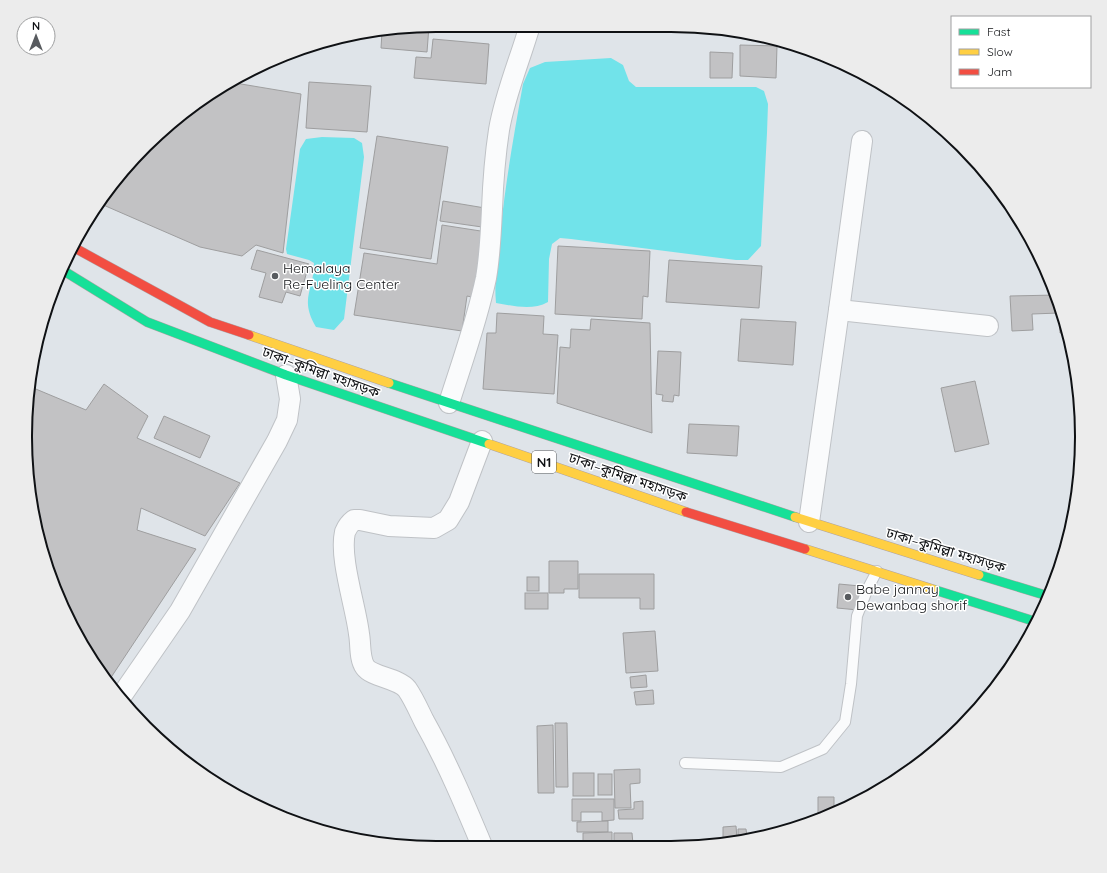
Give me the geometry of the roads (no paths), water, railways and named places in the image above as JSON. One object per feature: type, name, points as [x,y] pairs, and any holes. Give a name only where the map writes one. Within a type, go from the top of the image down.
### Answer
[{"type":"highway","name":"ঢাকা–কুমিল্লা মহাসড়ক","points":[[78,250],[210,322],[809,522],[1042,594]]},
{"type":"highway","name":"ঢাকা–কুমিল্লা মহাসড়ক","points":[[67,273],[147,322],[286,375],[702,517],[1031,620]]},
{"type":"street","points":[[449,403],[479,309],[486,276],[491,239],[495,160],[499,129],[507,96],[528,32]]},
{"type":"street","points":[[809,522],[862,141]]},
{"type":"street","points":[[839,310],[988,326]]},
{"type":"street","points":[[124,693],[180,611],[278,441],[287,420],[290,399],[286,375]]},
{"type":"street","points":[[480,841],[443,756],[406,688],[385,677],[372,673],[365,667],[362,658],[346,562],[345,532],[349,524],[354,520],[389,526],[434,528],[448,520],[459,502],[482,441]]},
{"type":"lane","points":[[685,763],[781,767],[823,749],[845,722],[851,684],[857,616],[868,588],[877,571]]},
{"type":"water","points":[[611,58],[623,65],[629,81],[636,87],[756,87],[764,91],[768,104],[761,246],[748,260],[736,260],[560,238],[552,244],[549,259],[548,302],[542,305],[529,307],[496,303],[496,270],[507,179],[523,84],[530,68],[545,62]]},
{"type":"water","points":[[322,137],[354,138],[362,143],[364,157],[344,319],[334,330],[316,327],[311,317],[308,301],[314,263],[309,260],[287,254],[286,249],[300,149],[306,139]]},
{"type":"place","name":"Hemalaya Re-Fueling Center","points":[[275,276]]},
{"type":"place","name":"Babe jannay Dewanbag shorif","points":[[848,597]]}]
